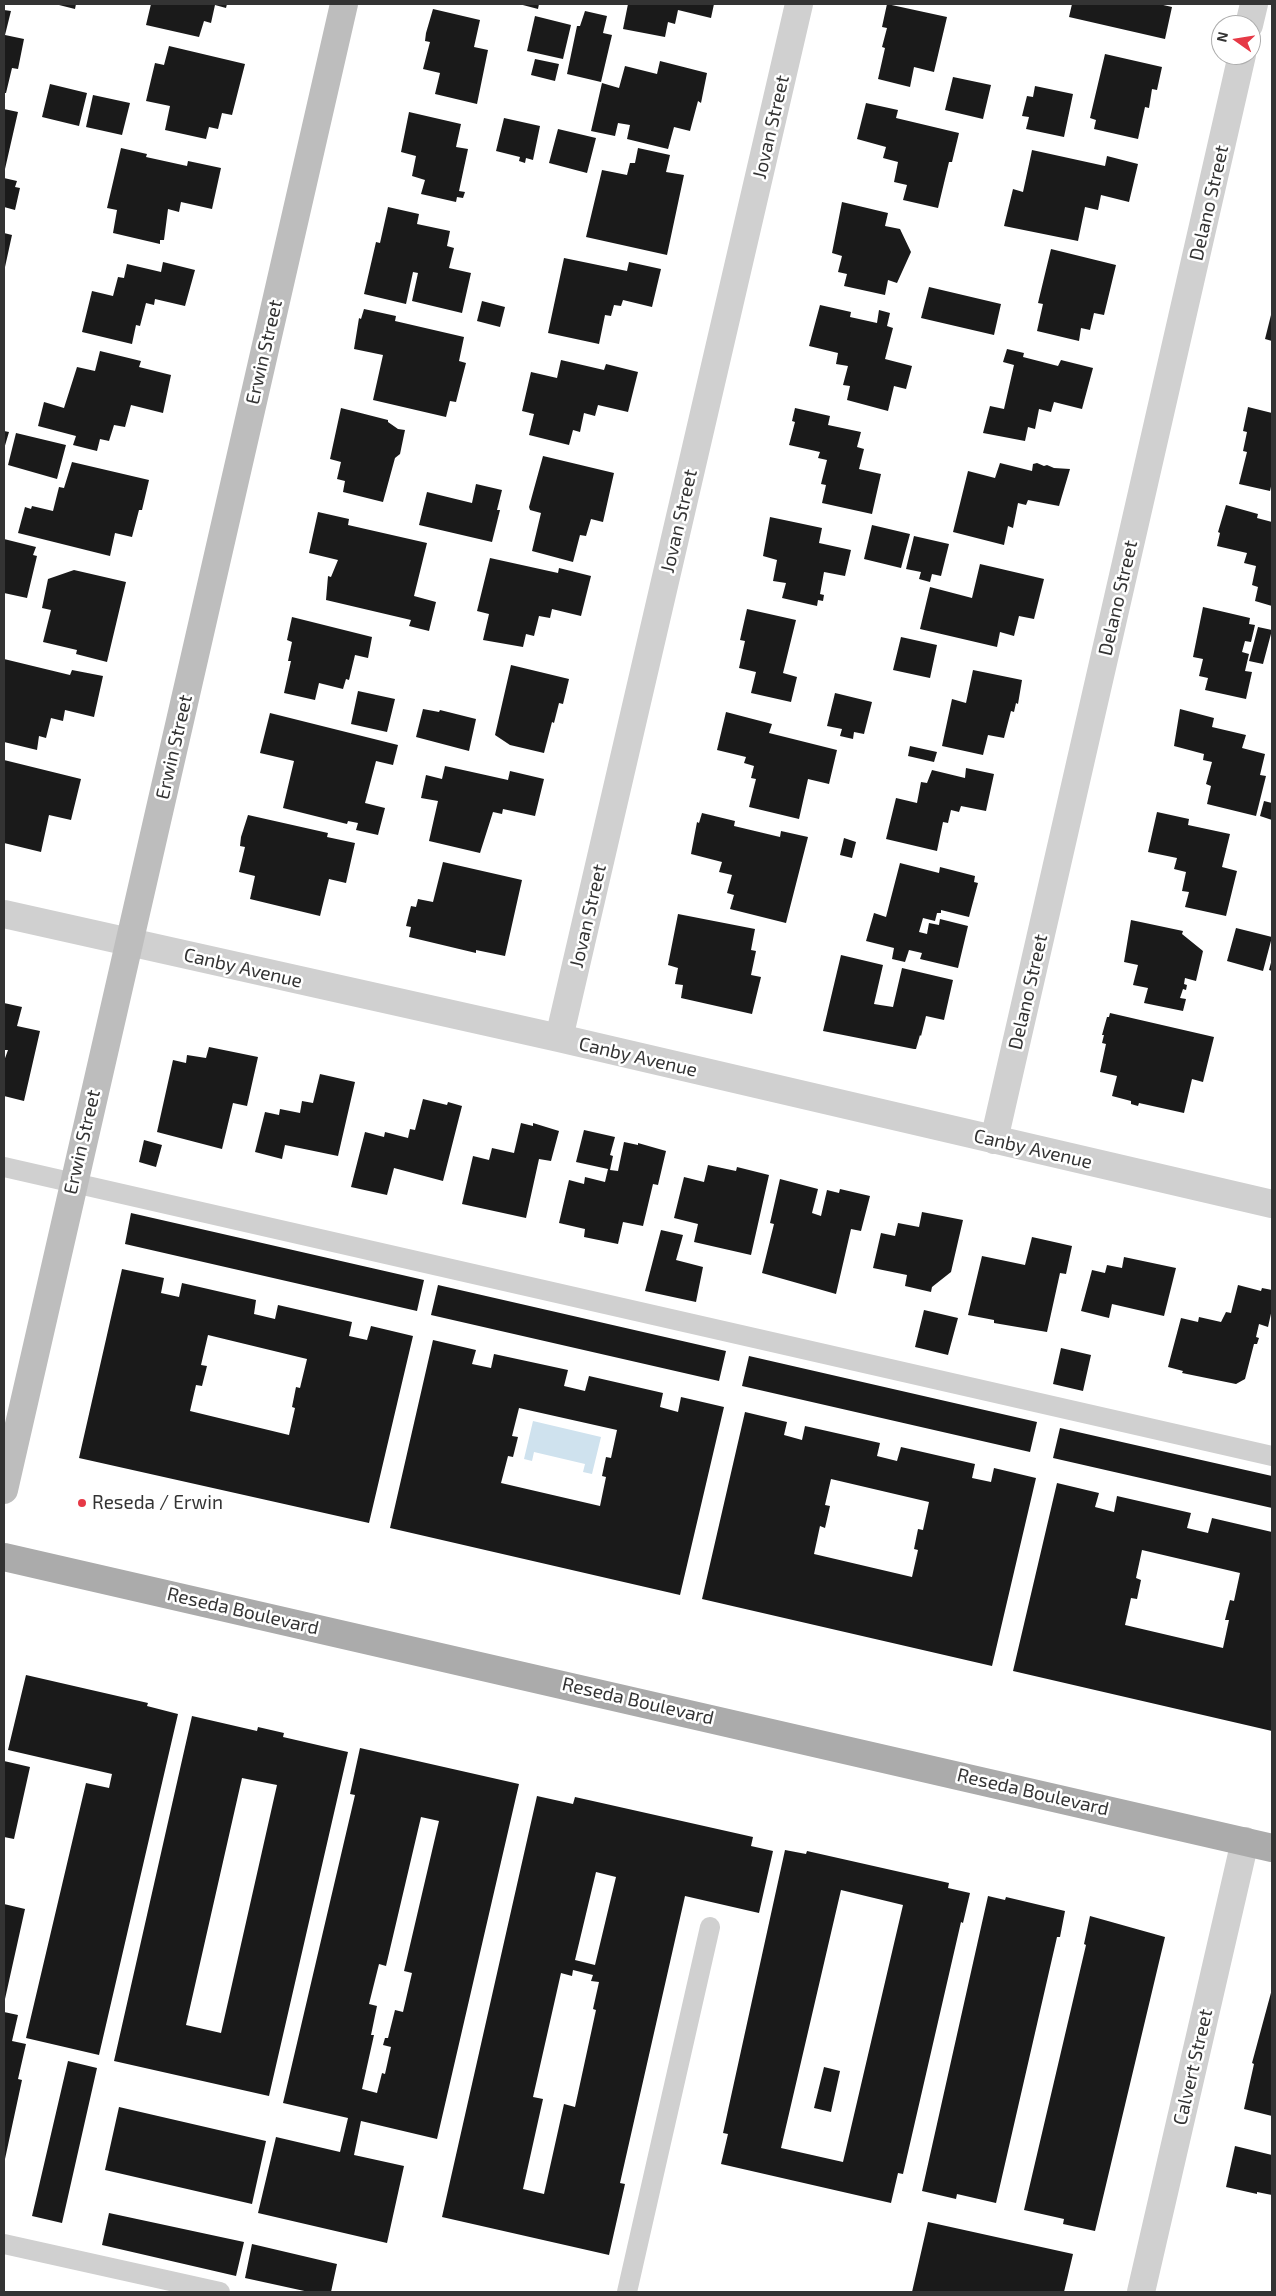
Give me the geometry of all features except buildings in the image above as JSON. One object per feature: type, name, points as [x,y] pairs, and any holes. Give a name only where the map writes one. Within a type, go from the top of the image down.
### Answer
[{"type":"main road","name":"Reseda Boulevard","points":[[4,1557],[1272,1848]]},
{"type":"street","name":"Erwin Street","points":[[4,1490],[344,4]]},
{"type":"street","name":"Jovan Street","points":[[559,1038],[799,4]]},
{"type":"street","name":"Delano Street","points":[[994,1140],[1240,65]]},
{"type":"street","name":"Canby Avenue","points":[[4,914],[559,1038],[1272,1204]]},
{"type":"street","name":"Calvert Street","points":[[1141,2292],[1244,1841]]},
{"type":"lane","points":[[4,1167],[1272,1456]]},
{"type":"lane","points":[[627,2292],[710,1927]]},
{"type":"lane","points":[[4,2244],[220,2292]]},
{"type":"water","points":[[533,1421],[601,1437],[592,1474],[583,1472],[585,1464],[534,1452],[532,1461],[524,1459]]},
{"type":"place","name":"Reseda / Erwin","points":[[82,1503]]}]
